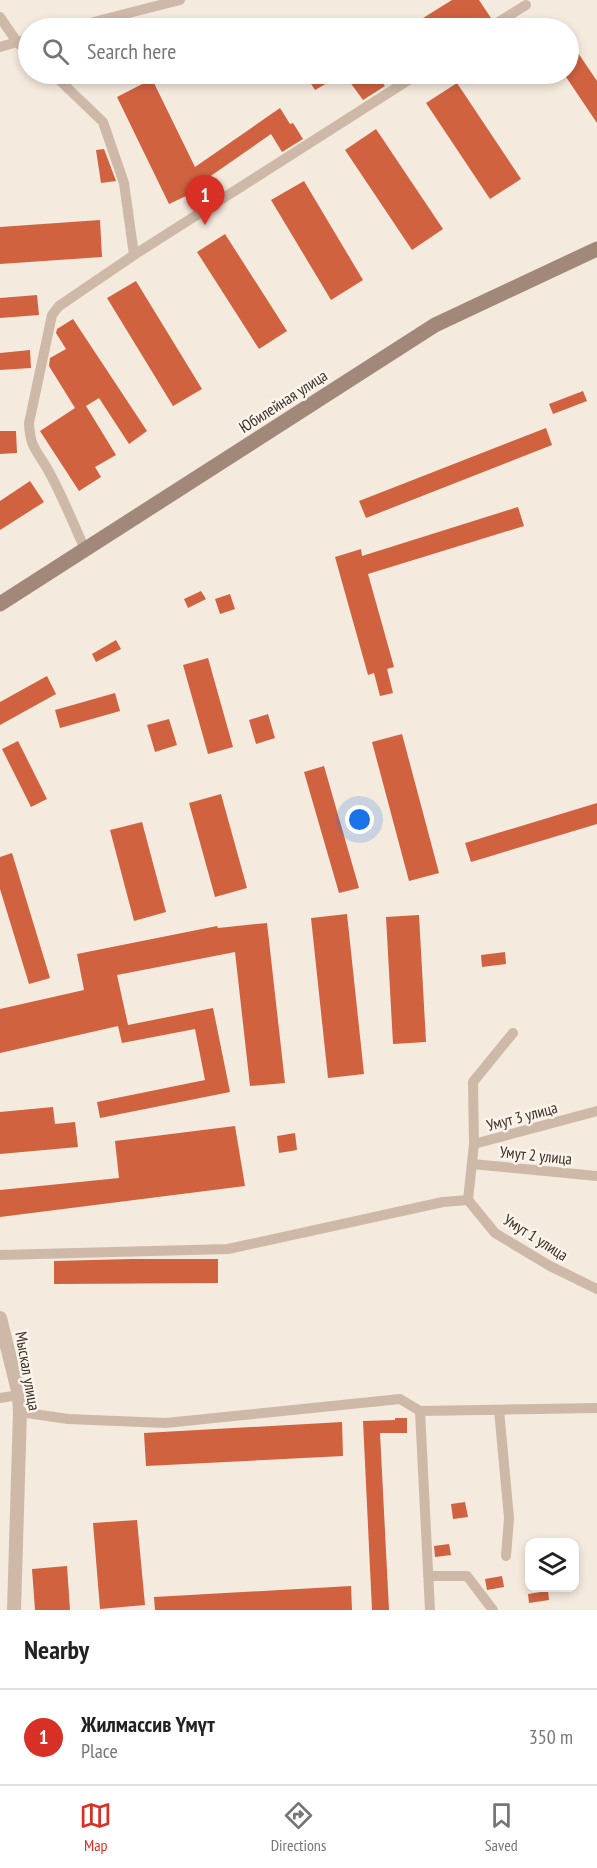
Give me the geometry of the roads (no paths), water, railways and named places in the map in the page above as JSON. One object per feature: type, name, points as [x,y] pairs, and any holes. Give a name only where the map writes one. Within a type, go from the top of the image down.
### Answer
[{"type":"main road","name":"Юбилейная улица","points":[[0,604],[435,325],[597,249]]},
{"type":"street","points":[[109,18],[180,0]]},
{"type":"street","points":[[505,18],[526,5]]},
{"type":"street","points":[[0,17],[17,42],[0,47]]},
{"type":"street","points":[[63,84],[103,122],[124,183],[134,255]]},
{"type":"street","points":[[85,549],[48,469],[33,447],[29,423],[52,315],[59,306],[134,255],[402,84]]},
{"type":"street","points":[[474,1144],[473,1082],[513,1033]]},
{"type":"street","name":"Умут 3 улица","points":[[468,1200],[474,1144],[597,1111]]},
{"type":"street","name":"Умут 2 улица","points":[[472,1164],[597,1176]]},
{"type":"street","points":[[0,1255],[228,1249],[443,1202],[468,1200]]},
{"type":"street","name":"Умут 1 улица","points":[[468,1200],[495,1233],[550,1266],[597,1289]]},
{"type":"street","name":"Мыскал улица","points":[[0,1318],[19,1395],[20,1412],[14,1610]]},
{"type":"street","points":[[0,1398],[19,1395]]},
{"type":"street","points":[[20,1412],[68,1419],[166,1423],[400,1399],[420,1411],[597,1408]]},
{"type":"street","points":[[499,1410],[509,1518],[506,1556]]},
{"type":"street","points":[[420,1411],[430,1610]]},
{"type":"street","points":[[428,1576],[466,1576],[493,1610]]},
{"type":"place","name":"Жилмассив Үмүт","points":[[205,225]]}]
